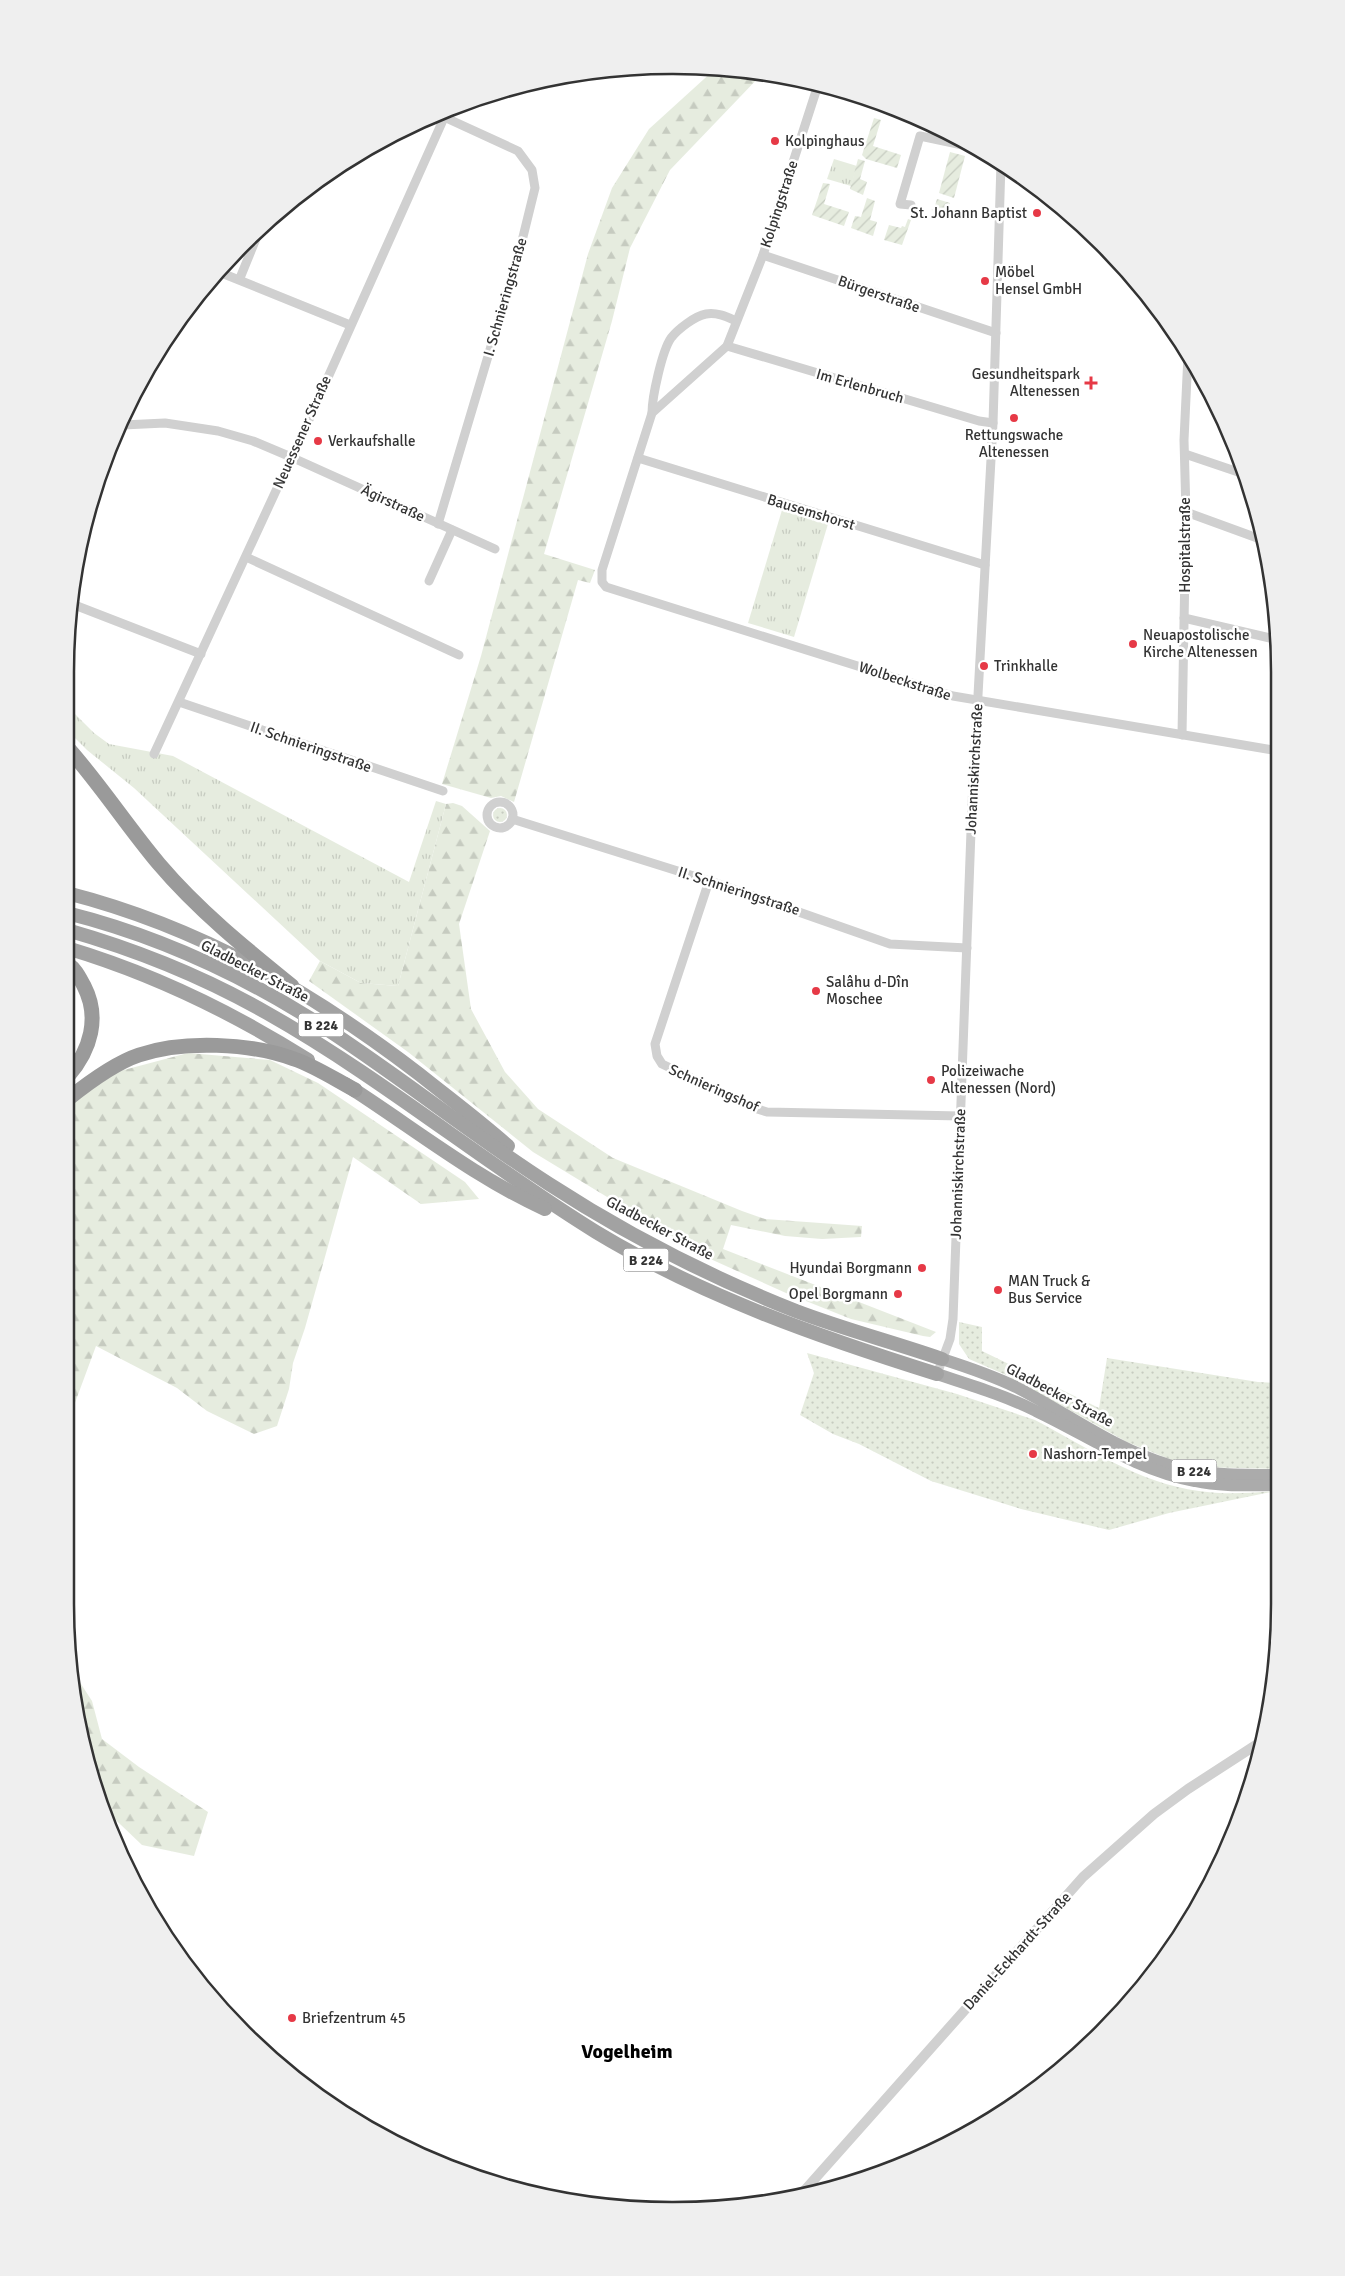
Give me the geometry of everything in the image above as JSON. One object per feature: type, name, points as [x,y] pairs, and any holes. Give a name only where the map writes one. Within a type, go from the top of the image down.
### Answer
[{"type":"highway","points":[[74,756],[159,864],[180,887],[219,926],[292,986]]},
{"type":"highway","points":[[74,895],[161,923],[243,960],[292,986],[380,1044],[503,1142],[549,1184]]},
{"type":"highway","name":"Gladbecker Straße","points":[[74,914],[154,941],[196,958],[274,997],[317,1022],[549,1184],[702,1270],[754,1293],[842,1327],[942,1359]]},
{"type":"highway","name":"Gladbecker Straße","points":[[74,932],[141,954],[190,974],[267,1013],[364,1074],[490,1163],[598,1233],[644,1259],[748,1308],[851,1347],[937,1374]]},
{"type":"highway","points":[[74,950],[142,973],[221,1008],[355,1090],[484,1175],[537,1206],[598,1233]]},
{"type":"highway","points":[[74,968],[87,992],[93,1015],[91,1037],[82,1058],[74,1068]]},
{"type":"highway","points":[[74,1094],[92,1080],[138,1055],[162,1050],[215,1046],[248,1048],[294,1059],[355,1090]]},
{"type":"main road","name":"Gladbecker Straße","points":[[942,1359],[1016,1387],[1114,1442],[1141,1455],[1169,1465],[1220,1475],[1271,1475]]},
{"type":"main road","name":"Gladbecker Straße","points":[[937,1374],[995,1393],[1036,1410],[1127,1459],[1171,1476],[1196,1482],[1271,1485]]},
{"type":"street","name":"Kolpingstraße","points":[[652,413],[727,346],[762,255],[816,91]]},
{"type":"street","name":"I. Schnieringstraße","points":[[438,524],[520,249],[535,188],[532,170],[518,151],[452,116]]},
{"type":"street","name":"Neuessener Straße","points":[[154,754],[246,557],[443,119]]},
{"type":"street","points":[[912,205],[900,204],[920,136],[951,143]]},
{"type":"street","name":"Johanniskirchstraße","points":[[937,1374],[950,1339],[953,1319],[978,700],[993,423],[1001,172]]},
{"type":"street","points":[[240,278],[254,245]]},
{"type":"street","name":"Bürgerstraße","points":[[762,255],[996,333]]},
{"type":"street","points":[[226,274],[240,278],[350,325]]},
{"type":"street","points":[[638,458],[652,413],[652,398],[670,340],[680,328],[705,314],[719,314],[736,321]]},
{"type":"street","name":"Im Erlenbruch","points":[[727,346],[993,423]]},
{"type":"street","name":"Hospitalstraße","points":[[1182,736],[1188,368]]},
{"type":"street","name":"Ägirstraße","points":[[127,425],[165,423],[218,431],[291,457],[495,550]]},
{"type":"street","points":[[1185,454],[1236,472]]},
{"type":"street","name":"Bausemshorst","points":[[638,458],[985,565]]},
{"type":"street","name":"Wolbeckstraße","points":[[638,458],[602,570],[602,582],[606,587],[953,696],[1271,750]]},
{"type":"street","points":[[1186,512],[1255,536]]},
{"type":"street","points":[[429,581],[452,530]]},
{"type":"street","points":[[246,557],[459,655]]},
{"type":"street","points":[[78,606],[201,654]]},
{"type":"street","points":[[1184,618],[1270,638]]},
{"type":"street","name":"II. Schnieringstraße","points":[[179,702],[443,791]]},
{"type":"street","name":"II. Schnieringstraße","points":[[512,819],[710,881],[890,944],[967,948]]},
{"type":"street","name":"Schnieringshof","points":[[710,881],[655,1044],[657,1056],[662,1064],[754,1108],[767,1112],[961,1116]]},
{"type":"street","name":"Daniel-Eckhardt-Straße","points":[[808,2187],[1083,1877],[1154,1814],[1195,1783],[1254,1746]]},
{"type":"green space","points":[[708,75],[756,80],[670,170],[630,248],[612,321],[544,554],[595,570],[590,583],[578,580],[514,802],[501,796],[491,798],[442,784],[481,656],[588,254],[612,188],[649,129]]},
{"type":"green space","points":[[874,118],[881,120],[873,146],[901,155],[897,168],[866,159],[862,155]]},
{"type":"green space","points":[[950,152],[965,156],[954,198],[939,193]]},
{"type":"green space","points":[[834,159],[857,166],[851,186],[827,179]]},
{"type":"green space","points":[[858,159],[865,161],[860,179],[867,182],[863,195],[850,189]]},
{"type":"green space","points":[[823,183],[830,184],[824,204],[849,212],[844,226],[812,215]]},
{"type":"green space","points":[[867,198],[875,201],[870,220],[877,222],[873,236],[851,228],[855,216],[861,217]]},
{"type":"green space","points":[[937,199],[950,203],[947,213],[931,210],[934,209]]},
{"type":"green space","points":[[908,219],[911,220],[902,245],[884,240],[889,225],[905,227]]},
{"type":"green space","points":[[782,510],[828,524],[794,637],[748,623]]},
{"type":"green space","points":[[74,713],[94,733],[109,744],[173,756],[409,882],[436,801],[446,804],[398,986],[361,983],[320,961],[134,788],[74,737]]},
{"type":"green space","points":[[453,803],[462,806],[490,831],[459,924],[471,1009],[505,1072],[538,1109],[613,1158],[742,1211],[765,1219],[862,1226],[861,1237],[822,1239],[785,1236],[731,1225],[723,1249],[936,1332],[930,1337],[923,1336],[851,1319],[786,1293],[706,1257],[533,1152],[408,1052],[309,981],[320,961],[361,983],[398,986],[446,804]]},
{"type":"green space","points":[[500,808],[505,810],[507,815],[505,820],[500,822],[495,820],[493,815],[495,810]]},
{"type":"green space","points":[[188,1053],[270,1060],[318,1083],[465,1182],[479,1199],[421,1204],[353,1157],[305,1328],[293,1363],[289,1389],[277,1426],[254,1434],[207,1411],[177,1388],[96,1346],[74,1405],[74,1103],[85,1093],[120,1071]]},
{"type":"green space","points":[[959,1322],[982,1327],[982,1351],[1099,1408],[1107,1358],[1271,1383],[1271,1469],[1197,1467],[1174,1461],[1127,1442],[1006,1375],[969,1359],[959,1344]]},
{"type":"green space","points":[[807,1353],[957,1394],[1035,1420],[1114,1463],[1177,1487],[1218,1493],[1271,1492],[1169,1513],[1109,1530],[1021,1509],[931,1481],[859,1444],[833,1434],[800,1415],[814,1373]]},
{"type":"green space","points":[[79,1681],[92,1701],[102,1739],[139,1767],[208,1812],[194,1856],[142,1845],[114,1818],[94,1758],[85,1720]]},
{"type":"green space","points":[[1126,1994],[1084,2038],[1124,1995]]},
{"type":"place","name":"Kolpinghaus","points":[[775,141]]},
{"type":"place","name":"St. Johann Baptist","points":[[1037,213]]},
{"type":"place","name":"Möbel Hensel GmbH","points":[[985,281]]},
{"type":"place","name":"Gesundheitspark Altenessen","points":[[1091,383]]},
{"type":"place","name":"Rettungswache Altenessen","points":[[1014,418]]},
{"type":"place","name":"Verkaufshalle","points":[[318,441]]},
{"type":"place","name":"Neuapostolische Kirche Altenessen","points":[[1133,644]]},
{"type":"place","name":"Trinkhalle","points":[[984,666]]},
{"type":"place","name":"Salâhu d-Dîn Moschee","points":[[816,991]]},
{"type":"place","name":"Polizeiwache Altenessen (Nord)","points":[[931,1080]]},
{"type":"place","name":"Hyundai Borgmann","points":[[922,1268]]},
{"type":"place","name":"MAN Truck & Bus Service","points":[[998,1290]]},
{"type":"place","name":"Opel Borgmann","points":[[898,1294]]},
{"type":"place","name":"Nashorn-Tempel","points":[[1033,1454]]},
{"type":"place","name":"Briefzentrum 45","points":[[292,2018]]},
{"type":"district","name":"Vogelheim","points":[[627,2051]]}]
